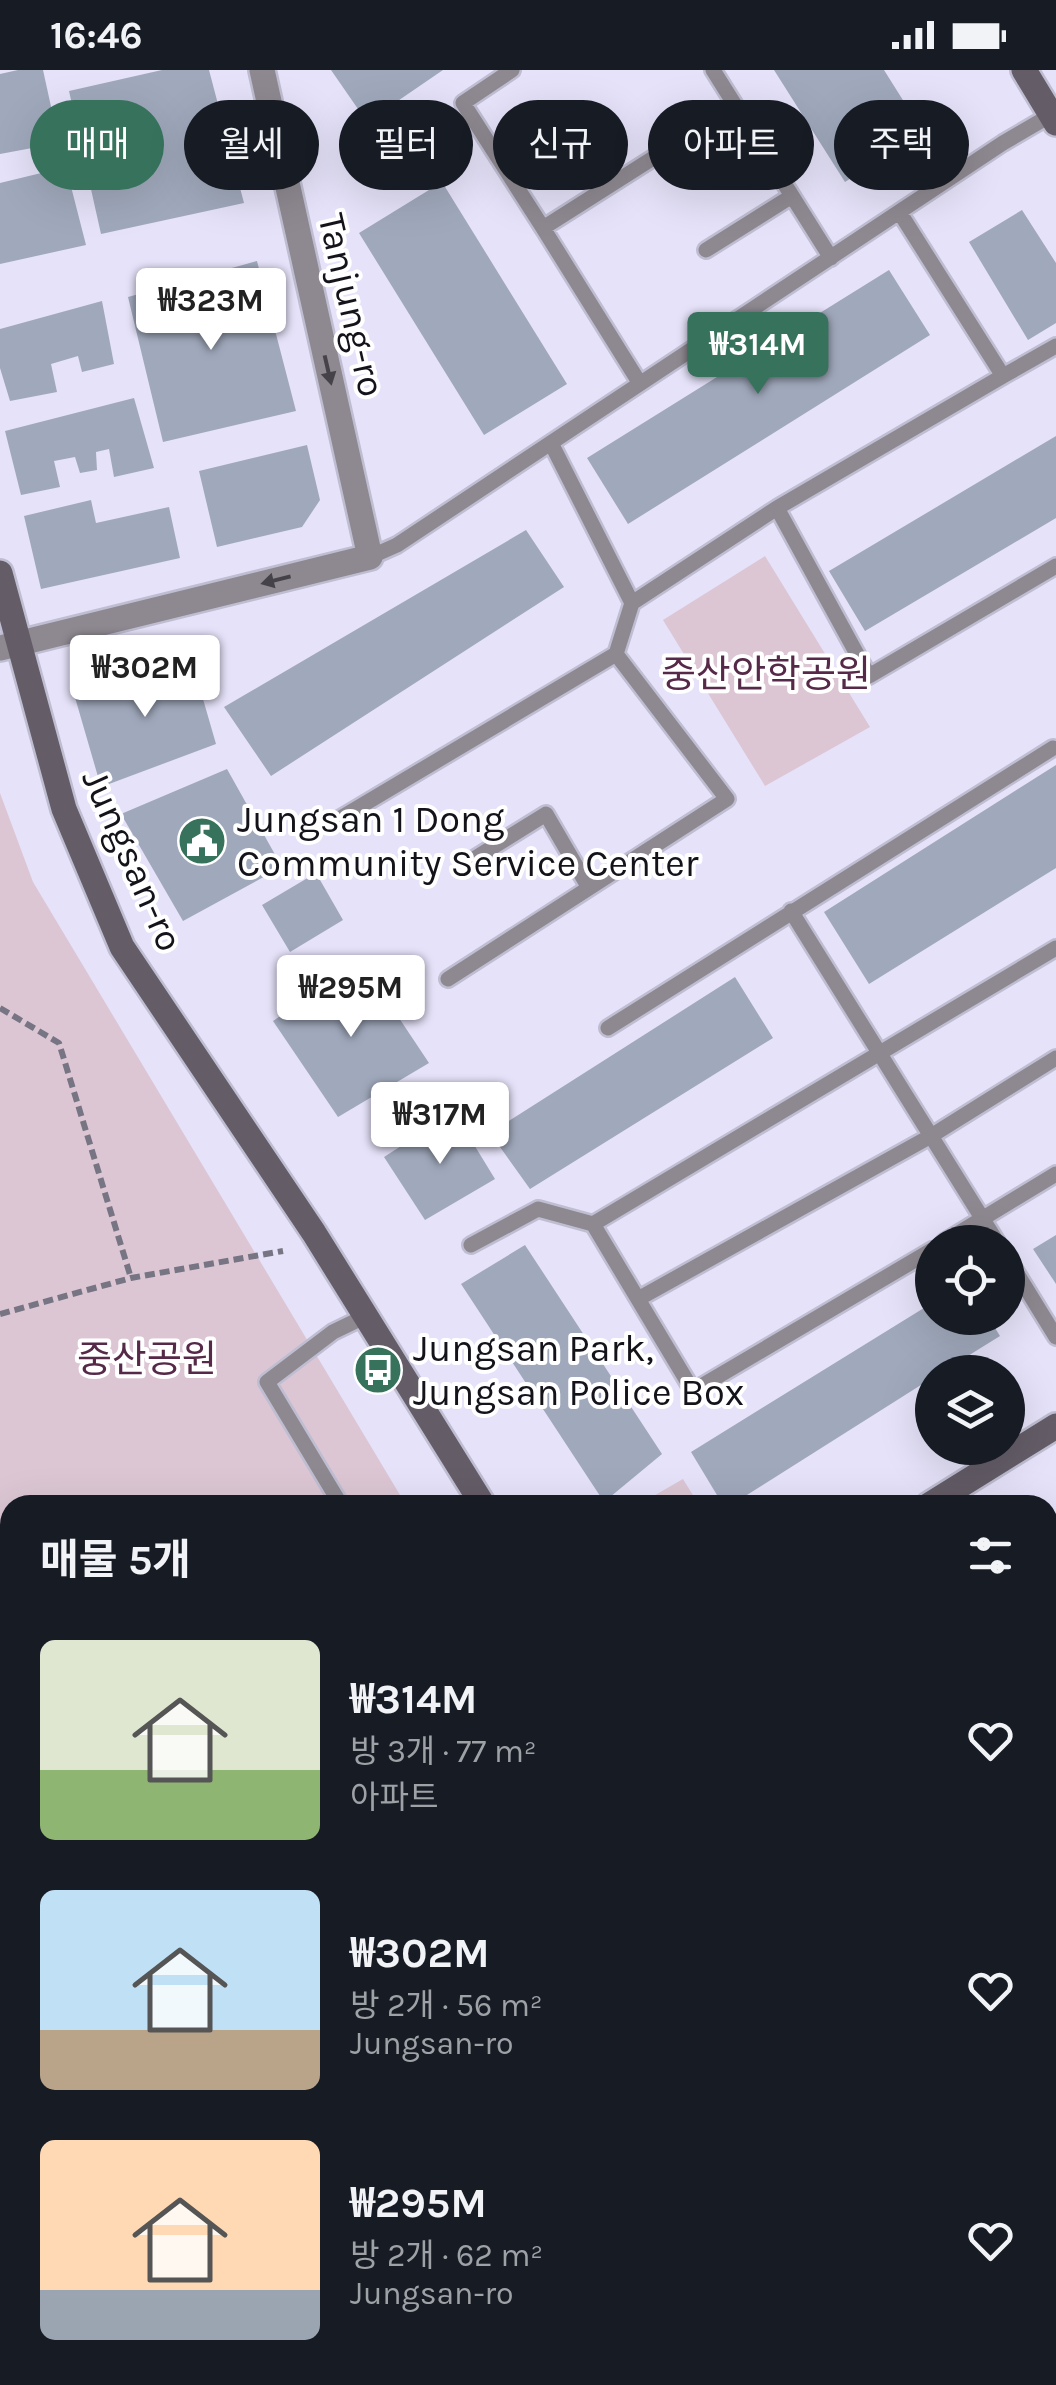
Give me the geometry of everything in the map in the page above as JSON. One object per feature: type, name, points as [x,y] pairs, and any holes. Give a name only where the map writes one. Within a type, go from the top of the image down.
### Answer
[{"type":"main road","points":[[1024,70],[1054,117]]},
{"type":"main road","name":"Jungsan-ro","points":[[0,573],[10,646],[64,810],[122,947],[314,1232],[477,1495]]},
{"type":"main road","points":[[945,1495],[1056,1426]]},
{"type":"street","name":"Tanjung-ro","points":[[262,70],[370,557]]},
{"type":"street","points":[[10,646],[370,557]]},
{"type":"lane","points":[[512,70],[464,103],[640,382]]},
{"type":"lane","points":[[713,70],[731,100]]},
{"type":"lane","points":[[370,557],[397,545],[552,446],[640,382],[1003,143],[1054,117]]},
{"type":"lane","points":[[544,228],[648,162]]},
{"type":"lane","points":[[788,190],[831,258]]},
{"type":"lane","points":[[706,250],[792,196]]},
{"type":"lane","points":[[900,214],[1003,376]]},
{"type":"lane","points":[[334,822],[616,654],[632,603],[777,508],[1056,346]]},
{"type":"lane","points":[[552,446],[632,603]]},
{"type":"lane","points":[[777,508],[868,676],[1056,566]]},
{"type":"lane","points":[[448,979],[728,799],[616,654]]},
{"type":"lane","points":[[608,1028],[1052,748]]},
{"type":"lane","points":[[472,860],[546,814],[589,888]]},
{"type":"lane","points":[[791,911],[986,1225]]},
{"type":"lane","points":[[594,1224],[1056,948]]},
{"type":"lane","points":[[638,1300],[931,1136],[1056,1058]]},
{"type":"lane","points":[[974,1225],[1056,1174]]},
{"type":"lane","points":[[471,1245],[538,1209],[594,1224],[693,1391],[915,1260]]},
{"type":"lane","points":[[1025,1287],[1056,1337]]},
{"type":"lane","points":[[336,1495],[267,1382],[333,1332],[366,1316]]},
{"type":"path","points":[[0,1008],[59,1043],[131,1278]]},
{"type":"path","points":[[0,1314],[131,1278],[282,1250]]},
{"type":"green space","name":"중산안학공원","points":[[765,556],[870,727],[765,786],[663,620]]},
{"type":"green space","name":"중산공원","points":[[0,793],[33,882],[400,1495],[0,1495]]},
{"type":"green space","points":[[683,1479],[693,1495],[655,1495]]},
{"type":"building","points":[[43,70],[50,100],[30,100],[30,148],[0,154],[0,74]]},
{"type":"building","points":[[162,70],[209,70],[217,100],[184,100],[184,190],[241,190],[244,203],[101,234],[91,190],[164,190],[164,100],[71,100],[69,91]]},
{"type":"building","points":[[331,70],[443,70],[399,100],[352,100]]},
{"type":"building","points":[[774,70],[884,70],[903,100],[834,100],[834,165],[814,133],[814,100],[793,100]]},
{"type":"building","points":[[30,176],[30,190],[72,190],[86,245],[0,264],[0,183]]},
{"type":"building","points":[[429,190],[447,190],[567,384],[484,435],[359,233]]},
{"type":"building","points":[[1022,210],[1056,263],[1056,323],[1028,340],[969,242]]},
{"type":"building","points":[[257,261],[296,411],[163,442],[128,297]]},
{"type":"building","points":[[889,270],[930,335],[628,524],[587,458]]},
{"type":"building","points":[[102,301],[114,364],[82,372],[78,356],[51,364],[57,392],[10,401],[0,368],[0,329]]},
{"type":"building","points":[[134,398],[154,468],[114,477],[109,449],[96,452],[97,470],[80,473],[75,457],[54,461],[60,487],[21,495],[5,431]]},
{"type":"building","points":[[1056,436],[1056,518],[865,631],[829,571]]},
{"type":"building","points":[[307,445],[320,500],[302,527],[217,547],[199,471]]},
{"type":"building","points":[[91,500],[96,523],[169,507],[180,558],[41,589],[24,516]]},
{"type":"building","points":[[526,530],[564,587],[271,776],[224,707]]},
{"type":"building","points":[[190,654],[216,744],[101,787],[74,694]]},
{"type":"building","points":[[1056,765],[1056,868],[869,984],[824,912]]},
{"type":"building","name":"Jungsan 1 Dong Community Service Center","points":[[227,769],[282,867],[183,921],[121,814]]},
{"type":"building","points":[[316,873],[343,920],[290,952],[262,905]]},
{"type":"building","points":[[361,961],[429,1063],[338,1117],[273,1021]]},
{"type":"building","points":[[735,977],[773,1038],[530,1189],[490,1133]]},
{"type":"building","points":[[454,1112],[495,1179],[425,1220],[384,1157]]},
{"type":"building","points":[[1056,1235],[1056,1284],[1033,1249]]},
{"type":"building","points":[[525,1245],[662,1454],[612,1495],[599,1495],[461,1284]]},
{"type":"building","points":[[915,1314],[915,1335],[1000,1336],[969,1355],[915,1355],[915,1389],[747,1495],[717,1495],[691,1452]]},
{"type":"place","name":"Jungsan 1 Dong Community Service Center","points":[[202,841]]},
{"type":"place","name":"Jungsan Park, Jungsan Police Box","points":[[378,1370]]}]
